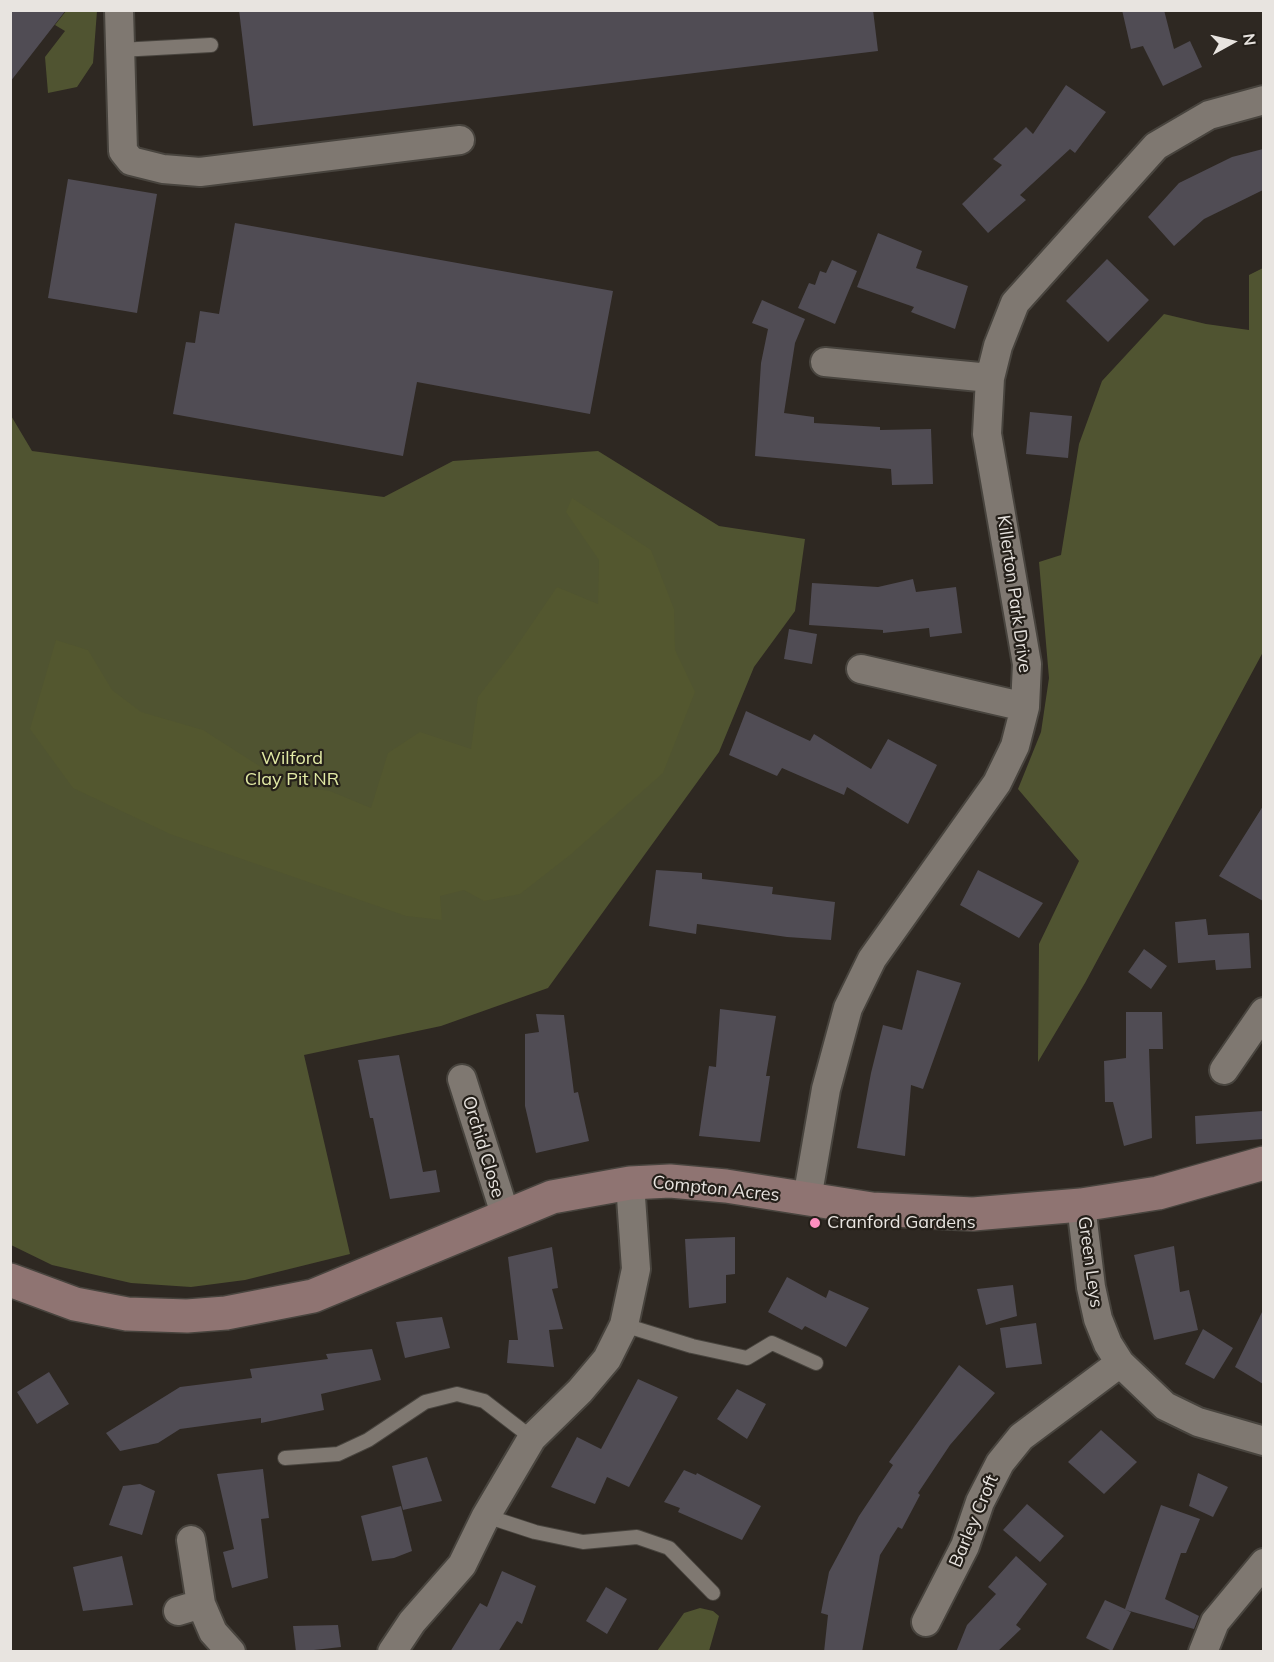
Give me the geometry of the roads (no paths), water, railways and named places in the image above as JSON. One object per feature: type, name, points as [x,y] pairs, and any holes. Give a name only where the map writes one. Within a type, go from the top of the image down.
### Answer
[{"type":"street","points":[[119,10],[123,151],[132,161],[163,169],[200,172],[459,140]]},
{"type":"street","name":"Killerton Park Drive","points":[[807,1199],[826,1089],[848,1008],[872,959],[997,783],[1015,746],[1025,706],[1026,654],[987,434],[990,378],[998,345],[1015,303],[1156,146],[1209,116],[1263,100]]},
{"type":"street","points":[[825,362],[990,378]]},
{"type":"street","points":[[861,669],[1025,706]]},
{"type":"street","points":[[1224,1070],[1263,1012]]},
{"type":"street","name":"Orchid Close","points":[[462,1079],[505,1214]]},
{"type":"street","name":"Compton Acres","points":[[11,1280],[75,1304],[127,1314],[187,1316],[226,1313],[313,1296],[505,1214],[552,1197],[630,1183],[670,1181],[873,1209],[973,1214],[1081,1205],[1158,1193],[1263,1163]]},
{"type":"street","points":[[392,1652],[412,1622],[462,1565],[486,1516],[532,1438],[580,1391],[607,1359],[624,1325],[636,1269],[630,1183]]},
{"type":"street","name":"Green Leys","points":[[1081,1205],[1091,1287],[1098,1319],[1108,1344],[1120,1363],[1165,1406],[1198,1422],[1263,1441]]},
{"type":"street","name":"Barley Croft","points":[[926,1622],[965,1546],[980,1502],[1000,1463],[1021,1437],[1120,1363]]},
{"type":"street","points":[[191,1540],[189,1607],[231,1652]]},
{"type":"street","points":[[1203,1652],[1215,1622],[1263,1563]]},
{"type":"lane","points":[[120,50],[211,45]]},
{"type":"lane","points":[[624,1325],[692,1346],[747,1358],[772,1343],[816,1363]]},
{"type":"lane","points":[[285,1458],[338,1454],[368,1440],[425,1402],[457,1394],[484,1401],[532,1438]]},
{"type":"lane","points":[[486,1516],[535,1532],[583,1542],[637,1537],[669,1548],[713,1593]]},
{"type":"place","name":"Cranford Gardens","points":[[815,1223]]},
{"type":"park label","name":"Wilford Clay Pit NR","points":[[292,769]]}]
